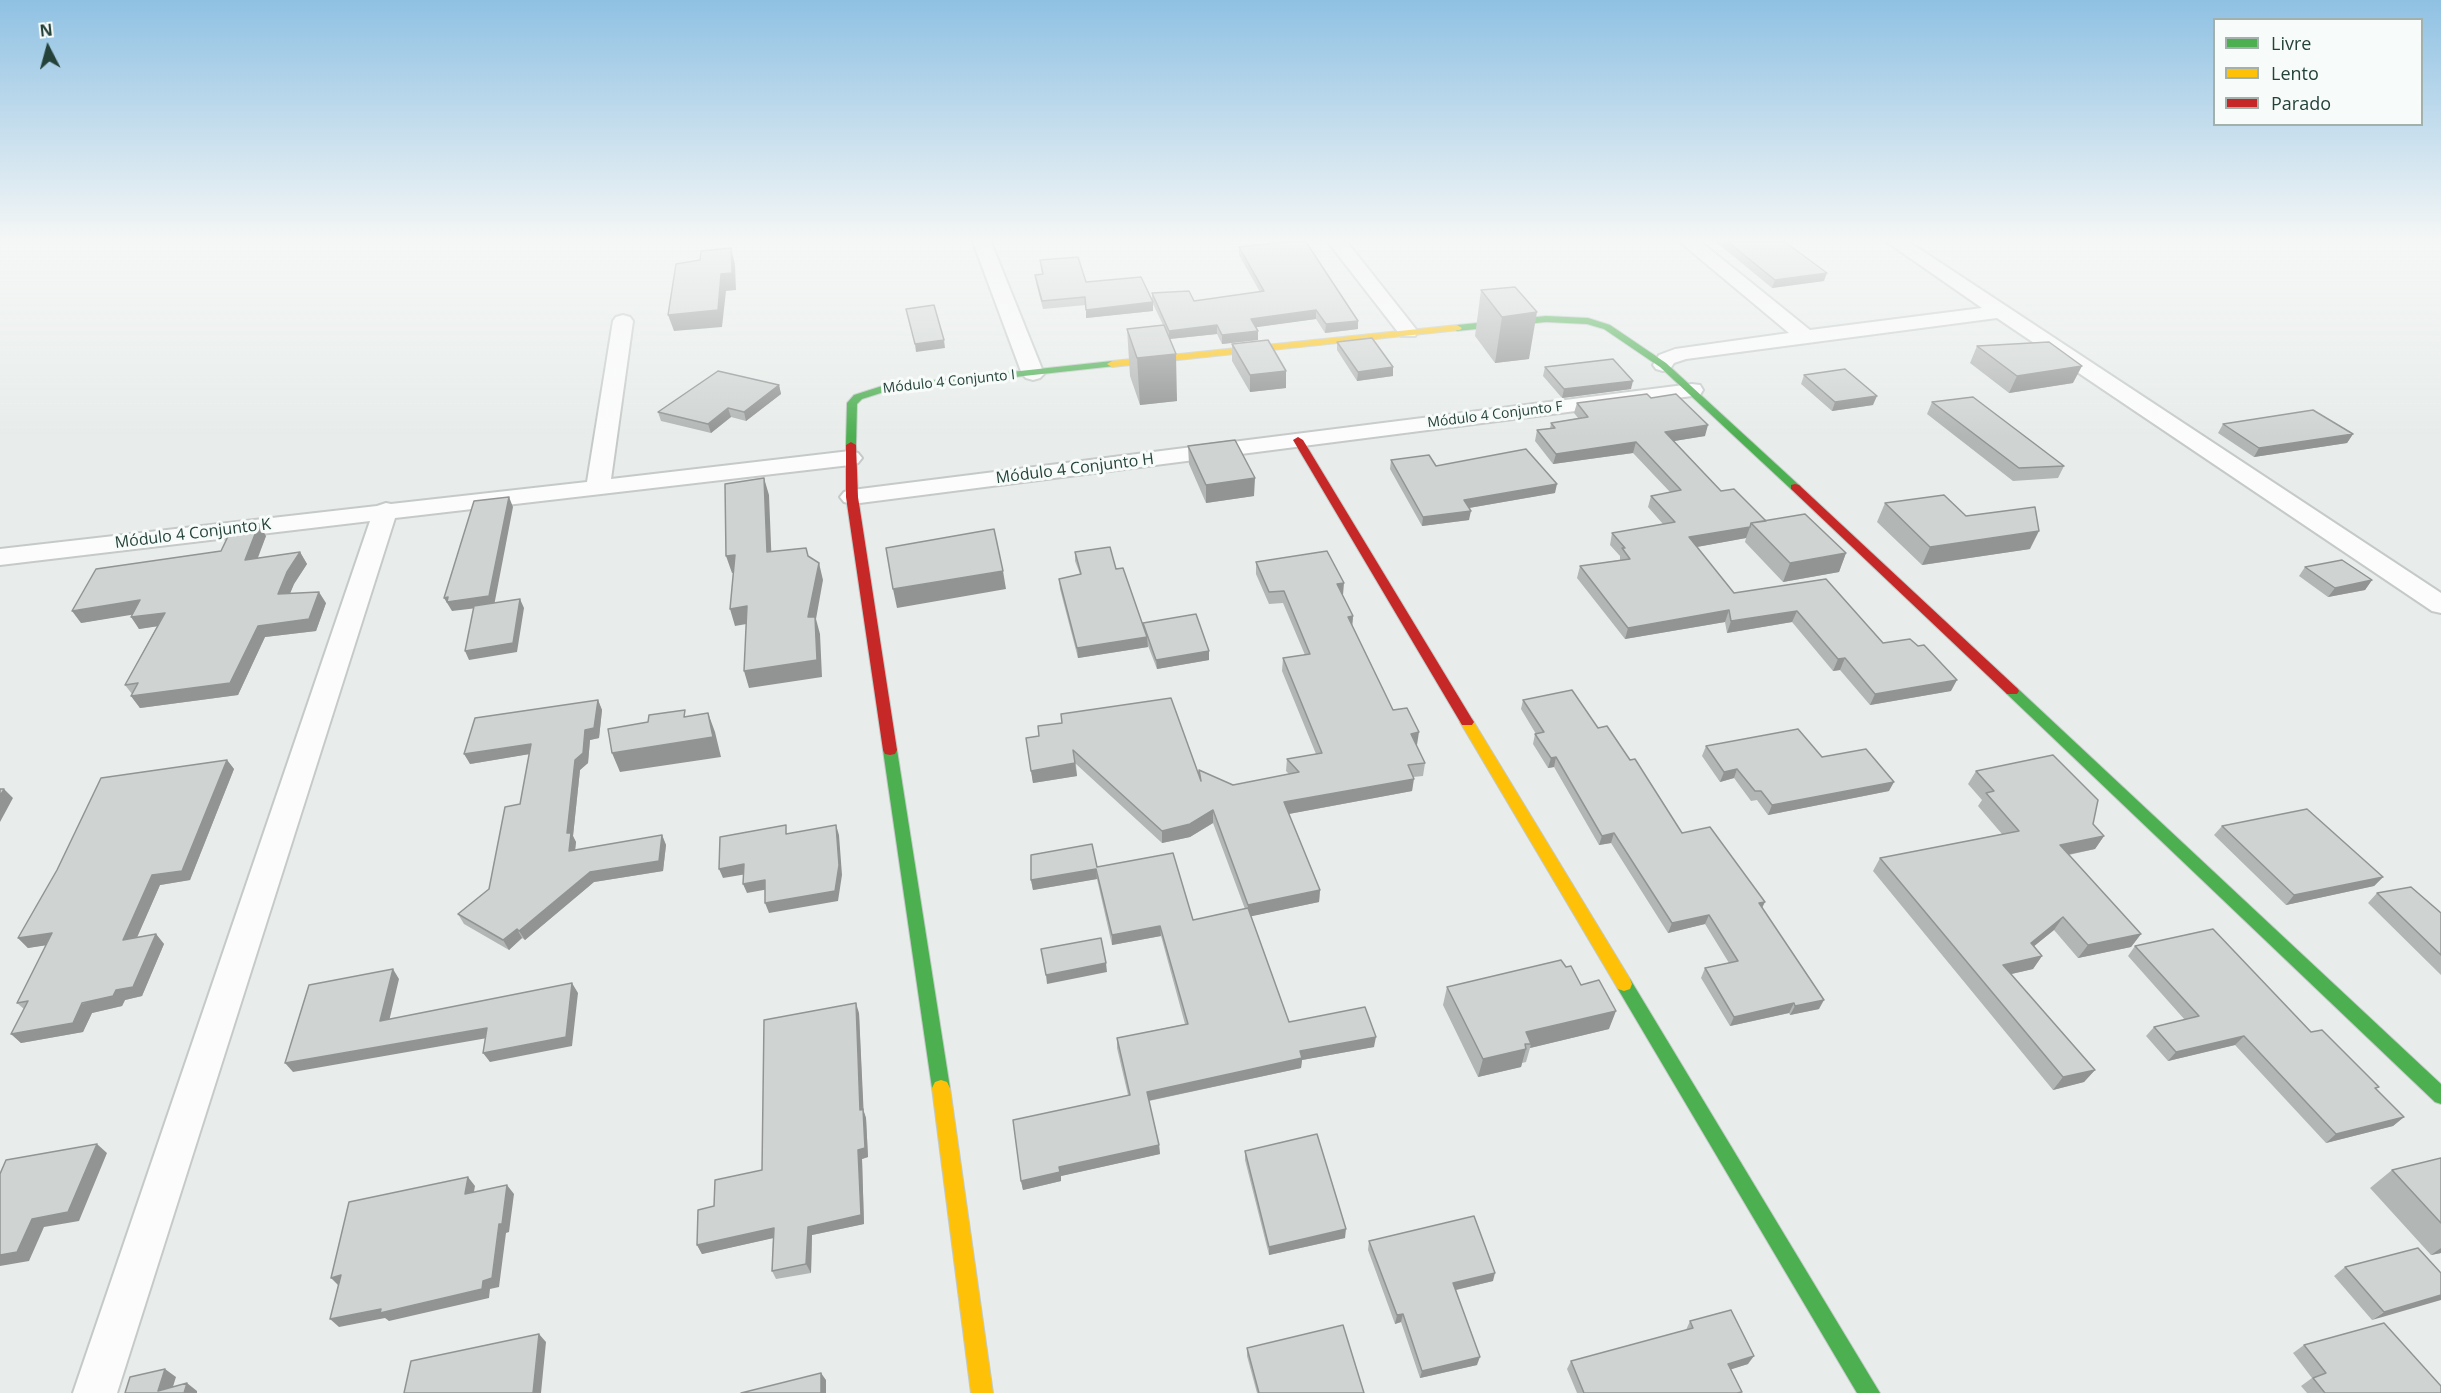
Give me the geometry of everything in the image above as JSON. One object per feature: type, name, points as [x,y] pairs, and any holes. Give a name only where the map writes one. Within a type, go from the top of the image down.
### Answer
[{"type":"street","points":[[1007,307],[1033,374]]},
{"type":"street","points":[[1388,307],[1408,332]]},
{"type":"street","points":[[1769,307],[1806,337]]},
{"type":"street","points":[[1993,307],[2441,605]]},
{"type":"street","points":[[1663,365],[1666,359],[1682,353],[2000,312]]},
{"type":"street","name":"Módulo 4 Conjunto I","points":[[982,1393],[936,1049],[852,497],[850,414],[852,403],[858,397],[886,388],[1546,319],[1588,321],[1614,331],[1663,365],[1692,390],[2441,1096]]},
{"type":"street","points":[[598,486],[623,321]]},
{"type":"street","name":"Módulo 4 Conjunto F","points":[[1298,440],[1692,390]]},
{"type":"street","points":[[1298,440],[1869,1393]]},
{"type":"street","name":"Módulo 4 Conjunto H","points":[[852,497],[1298,440]]},
{"type":"street","name":"Módulo 4 Conjunto K","points":[[0,557],[386,510],[850,458]]},
{"type":"street","points":[[95,1393],[386,510]]},
{"type":"building","points":[[669,307],[718,307],[718,310],[668,315]]},
{"type":"building","points":[[935,307],[944,340],[915,344],[906,309]]},
{"type":"building","points":[[1086,307],[1111,307],[1086,310]]},
{"type":"building","points":[[1158,307],[1349,307],[1358,321],[1326,324],[1316,310],[1251,319],[1258,331],[1222,335],[1217,325],[1169,331]]},
{"type":"building","points":[[1494,307],[1533,307],[1537,312],[1502,317]]},
{"type":"building","points":[[1164,325],[1176,354],[1137,358],[1127,329]]},
{"type":"building","points":[[1372,338],[1393,367],[1358,372],[1337,342]]},
{"type":"building","points":[[1268,340],[1286,371],[1250,375],[1232,344]]},
{"type":"building","points":[[2049,342],[2082,366],[2017,376],[1977,346]]},
{"type":"building","points":[[1613,359],[1633,381],[1564,389],[1545,367]]},
{"type":"building","points":[[1845,369],[1877,396],[1835,402],[1804,375]]},
{"type":"building","points":[[718,371],[779,385],[744,412],[728,408],[708,424],[658,412]]},
{"type":"building","points":[[1647,394],[1651,398],[1676,394],[1708,425],[1665,432],[1721,491],[1734,489],[1766,521],[1751,523],[1750,527],[1689,537],[1734,593],[1826,579],[1883,643],[1910,639],[1918,646],[1924,645],[1957,680],[1875,694],[1845,658],[1838,659],[1797,611],[1731,621],[1729,610],[1628,628],[1580,566],[1630,559],[1622,548],[1625,548],[1612,533],[1675,522],[1651,496],[1681,490],[1636,442],[1556,454],[1537,430],[1555,428],[1551,423],[1588,417],[1577,403]]},
{"type":"building","points":[[1973,397],[2064,466],[2019,468],[1932,402]]},
{"type":"building","points":[[2313,410],[2353,434],[2259,448],[2223,424]]},
{"type":"building","points":[[1235,440],[1255,478],[1206,485],[1188,446]]},
{"type":"building","points":[[1526,449],[1557,484],[1464,500],[1471,511],[1423,517],[1391,460],[1429,455],[1436,466]]},
{"type":"building","points":[[764,478],[767,552],[806,548],[808,556],[819,563],[808,617],[815,617],[817,660],[744,671],[747,606],[730,609],[735,555],[726,556],[725,484]]},
{"type":"building","points":[[1944,495],[1966,516],[2035,507],[2039,531],[1930,547],[1885,503]]},
{"type":"building","points":[[509,497],[489,596],[447,602],[448,597],[444,598],[474,501]]},
{"type":"building","points":[[1805,514],[1846,553],[1790,563],[1751,523]]},
{"type":"building","points":[[259,524],[245,560],[300,552],[287,572],[278,594],[319,592],[309,619],[258,626],[230,683],[131,696],[138,683],[125,685],[165,613],[131,617],[140,600],[72,611],[96,569],[221,551],[232,528]]},
{"type":"building","points":[[994,529],[1003,571],[893,589],[886,548]]},
{"type":"building","points":[[1110,547],[1116,569],[1123,568],[1147,637],[1077,648],[1059,579],[1081,574],[1075,552]]},
{"type":"building","points":[[1327,551],[1344,583],[1337,584],[1353,616],[1348,617],[1393,710],[1407,708],[1419,732],[1411,734],[1425,763],[1408,765],[1414,779],[1284,802],[1320,890],[1248,905],[1213,810],[1190,824],[1162,831],[1073,750],[1075,763],[1031,771],[1026,738],[1039,736],[1038,726],[1062,723],[1061,714],[1171,698],[1201,781],[1199,770],[1233,785],[1299,772],[1287,759],[1322,753],[1283,658],[1310,654],[1284,591],[1269,592],[1256,562]]},
{"type":"building","points":[[2342,560],[2372,580],[2335,588],[2305,567]]},
{"type":"building","points":[[520,599],[513,643],[465,651],[474,606]]},
{"type":"building","points":[[1196,614],[1209,651],[1156,660],[1143,623]]},
{"type":"building","points":[[1572,690],[1598,728],[1607,726],[1630,760],[1635,759],[1682,833],[1710,827],[1765,902],[1759,903],[1824,1000],[1795,1006],[1794,1003],[1734,1017],[1705,968],[1738,961],[1709,915],[1672,923],[1614,833],[1602,836],[1556,757],[1551,758],[1535,734],[1544,732],[1523,700]]},
{"type":"building","points":[[598,700],[594,728],[585,730],[583,753],[575,760],[567,833],[571,833],[569,851],[662,835],[659,861],[590,872],[519,931],[517,929],[503,940],[458,914],[489,889],[505,807],[520,804],[531,744],[464,754],[475,718]]},
{"type":"building","points":[[685,710],[684,717],[708,713],[713,737],[612,753],[608,729],[648,722],[649,715]]},
{"type":"building","points":[[1798,729],[1822,757],[1866,749],[1894,782],[1772,805],[1761,791],[1755,791],[1737,769],[1724,772],[1706,746]]},
{"type":"building","points":[[2053,755],[2098,800],[2093,824],[2104,836],[2060,845],[2141,934],[2088,945],[2063,917],[2031,943],[2042,956],[2003,965],[2095,1070],[2063,1077],[1880,858],[2019,831],[1986,793],[1994,791],[1976,771]]},
{"type":"building","points":[[227,760],[182,871],[152,875],[123,940],[156,934],[133,987],[116,990],[113,996],[82,1003],[73,1023],[11,1034],[28,1001],[17,1003],[52,933],[18,938],[57,870],[101,778]]},
{"type":"building","points":[[2307,809],[2383,877],[2294,895],[2222,826]]},
{"type":"building","points":[[786,825],[786,834],[836,825],[839,865],[835,891],[765,903],[765,880],[743,884],[744,864],[719,869],[720,837]]},
{"type":"building","points":[[1092,844],[1097,867],[1173,853],[1193,920],[1248,908],[1289,1022],[1365,1007],[1376,1037],[1300,1051],[1302,1058],[1147,1092],[1159,1145],[1059,1167],[1060,1172],[1021,1181],[1013,1120],[1130,1095],[1117,1038],[1188,1024],[1160,926],[1112,935],[1096,869],[1031,880],[1031,855]]},
{"type":"building","points":[[2411,887],[2441,913],[2441,955],[2377,893]]},
{"type":"building","points":[[2213,929],[2311,1032],[2322,1030],[2379,1087],[2375,1088],[2404,1117],[2336,1134],[2244,1036],[2176,1052],[2154,1027],[2199,1016],[2135,946]]},
{"type":"building","points":[[1101,938],[1106,963],[1046,975],[1041,949]]},
{"type":"building","points":[[1561,960],[1566,967],[1571,966],[1581,985],[1599,980],[1616,1011],[1526,1032],[1531,1044],[1525,1044],[1526,1049],[1483,1059],[1447,987]]},
{"type":"building","points":[[393,969],[380,1021],[572,983],[566,1037],[483,1053],[487,1028],[285,1063],[309,985]]},
{"type":"building","points":[[856,1003],[860,1110],[863,1109],[865,1148],[858,1150],[861,1215],[808,1227],[806,1264],[772,1271],[774,1228],[697,1245],[698,1210],[714,1206],[715,1180],[762,1170],[764,1020]]},
{"type":"building","points":[[1317,1134],[1346,1229],[1269,1247],[1245,1151]]},
{"type":"building","points":[[97,1144],[68,1212],[32,1219],[17,1252],[0,1255],[0,1174],[6,1160]]},
{"type":"building","points":[[2441,1158],[2441,1223],[2392,1170]]},
{"type":"building","points":[[468,1177],[465,1194],[507,1185],[492,1278],[483,1281],[482,1289],[380,1313],[381,1309],[330,1319],[341,1275],[331,1278],[349,1202]]},
{"type":"building","points":[[1474,1216],[1495,1273],[1453,1283],[1480,1357],[1422,1371],[1403,1314],[1397,1315],[1369,1241]]},
{"type":"building","points":[[2418,1248],[2441,1273],[2441,1295],[2384,1312],[2345,1267]]},
{"type":"building","points":[[1731,1310],[1754,1356],[1728,1364],[1742,1392],[1584,1393],[1571,1361],[1693,1328],[1690,1321]]},
{"type":"building","points":[[2384,1323],[2441,1386],[2441,1393],[2325,1393],[2313,1378],[2326,1373],[2304,1345]]},
{"type":"building","points":[[1343,1325],[1364,1393],[1259,1393],[1247,1348]]},
{"type":"building","points":[[539,1334],[533,1393],[404,1393],[411,1361]]},
{"type":"building","points":[[165,1369],[158,1391],[187,1383],[184,1393],[125,1393],[130,1377]]},
{"type":"building","points":[[821,1373],[821,1393],[741,1393]]},
{"type":"traffic: fast","points":[[1457,328],[1546,319],[1588,321],[1607,327],[1663,365],[1795,487]]},
{"type":"traffic: fast","points":[[851,445],[852,403],[858,397],[886,388],[1112,364]]},
{"type":"traffic: fast","points":[[2012,691],[2441,1096]]},
{"type":"traffic: fast","points":[[890,750],[941,1088]]},
{"type":"traffic: fast","points":[[1624,984],[1869,1393]]},
{"type":"traffic: slow","points":[[1112,364],[1457,328]]},
{"type":"traffic: slow","points":[[1467,722],[1624,984]]},
{"type":"traffic: slow","points":[[941,1088],[982,1393]]},
{"type":"traffic: jam","points":[[1298,440],[1467,722]]},
{"type":"traffic: jam","points":[[851,445],[852,497],[890,750]]},
{"type":"traffic: jam","points":[[1795,487],[2012,691]]}]
